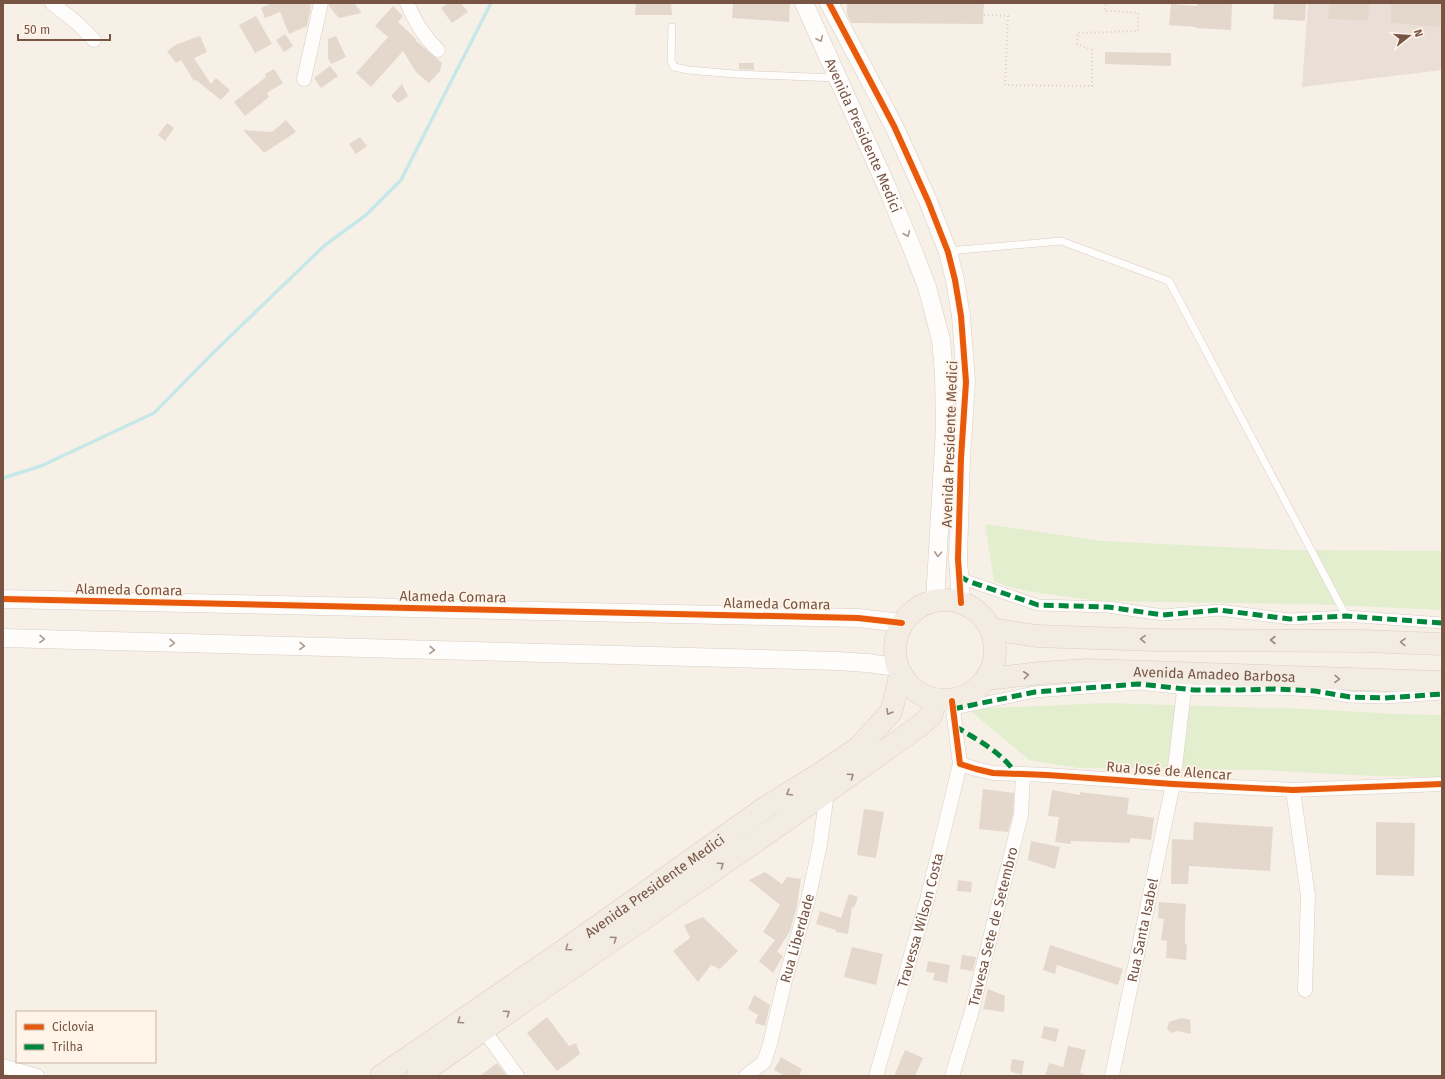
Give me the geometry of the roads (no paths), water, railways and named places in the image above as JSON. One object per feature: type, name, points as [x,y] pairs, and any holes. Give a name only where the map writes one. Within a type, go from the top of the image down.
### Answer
[{"type":"main road","points":[[948,600],[961,603],[973,609],[983,618],[991,629],[995,646],[994,663],[987,679],[975,691],[964,698],[947,703],[919,694],[906,682],[899,671],[894,652],[895,644],[896,637],[902,623],[911,613],[923,604],[948,600]]},
{"type":"main road","points":[[991,629],[1036,636],[1064,637],[1158,640],[1363,641],[1442,644]]},
{"type":"main road","name":"Avenida Amadeo Barbosa","points":[[987,679],[1040,673],[1088,670],[1185,681],[1442,682]]},
{"type":"main road","name":"Avenida Presidente Medici","points":[[381,1076],[570,946],[766,807],[858,748],[891,712],[899,671]]},
{"type":"main road","name":"Avenida Presidente Medici","points":[[418,1076],[483,1029],[827,792],[918,727],[947,703]]},
{"type":"street","points":[[52,3],[94,40]]},
{"type":"street","points":[[304,79],[321,3]]},
{"type":"street","points":[[407,3],[423,34],[438,50]]},
{"type":"street","name":"Avenida Presidente Medici","points":[[804,3],[914,253],[927,287],[941,340],[944,374],[944,428],[935,601]]},
{"type":"street","name":"Avenida Presidente Medici","points":[[829,3],[894,126],[928,201],[948,252],[955,280],[961,316],[966,369],[958,559],[961,603]]},
{"type":"street","points":[[959,576],[968,581],[1038,605],[1108,607],[1163,615],[1219,610],[1290,619],[1346,616],[1442,623]]},
{"type":"street","name":"Alameda Comara","points":[[3,599],[858,618],[902,623]]},
{"type":"street","points":[[3,638],[837,661],[866,663],[899,671]]},
{"type":"street","points":[[960,764],[947,703],[1035,692],[1185,681],[1240,690],[1275,689],[1315,691],[1350,697],[1385,698],[1442,694]]},
{"type":"street","name":"Rua Santa Isabel","points":[[1112,1076],[1173,784],[1185,681]]},
{"type":"street","name":"Rua José de Alencar","points":[[960,764],[993,773],[1293,790],[1442,784]]},
{"type":"street","name":"Travessa Wilson Costa","points":[[876,1076],[927,900],[960,764]]},
{"type":"street","name":"Travesa Sete de Setembro","points":[[952,1076],[971,1014],[1021,815],[1023,774]]},
{"type":"street","points":[[1293,790],[1308,896],[1305,990]]},
{"type":"street","name":"Rua Liberdade","points":[[755,1074],[764,1060],[770,1044],[784,984],[808,900],[820,845],[827,792]]},
{"type":"street","points":[[483,1029],[517,1076]]},
{"type":"street","points":[[3,1066],[37,1076]]},
{"type":"lane","points":[[672,27],[670,60],[674,67],[688,70],[735,74],[838,78]]},
{"type":"lane","points":[[948,252],[1061,241],[1169,281],[1346,616]]},
{"type":"waterway","points":[[3,478],[41,466],[154,413],[215,351],[325,245],[366,215],[401,180],[491,3]]}]
